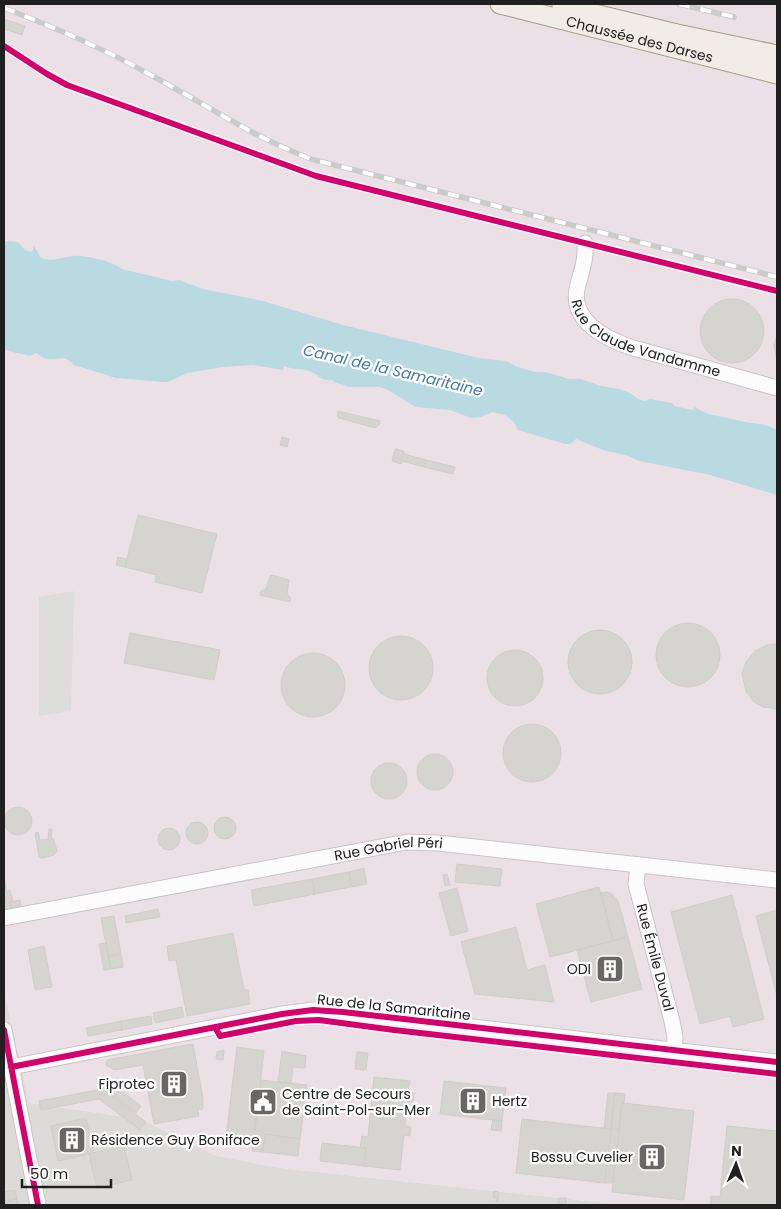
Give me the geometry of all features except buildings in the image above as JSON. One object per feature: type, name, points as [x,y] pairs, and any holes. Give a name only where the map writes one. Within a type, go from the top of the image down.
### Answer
[{"type":"main road","name":"Chaussée des Darses","points":[[500,4],[777,74]]},
{"type":"main road","name":"Chaussée des Darses","points":[[553,4],[671,33],[777,55]]},
{"type":"street","name":"Rue Claude Vandamme","points":[[585,243],[585,262],[577,299],[584,318],[596,330],[630,347],[777,388]]},
{"type":"street","name":"Rue Gabriel Péri","points":[[4,918],[407,842],[438,843],[777,880]]},
{"type":"street","name":"Rue Émile Duval","points":[[638,864],[636,884],[672,1020],[675,1037],[674,1051]]},
{"type":"street","name":"Rue de la Samaritaine","points":[[11,1067],[282,1014],[313,1010],[338,1011],[777,1062]]},
{"type":"street","points":[[4,1037],[38,1205]]},
{"type":"shaded area","points":[[4,4],[777,4],[777,1205],[625,1205],[280,1168],[214,1155],[140,1119],[29,1103],[4,991]]},
{"type":"shaded area","points":[[74,591],[71,711],[39,716],[39,597]]},
{"type":"shaded area","points":[[4,991],[30,1103],[140,1119],[214,1155],[280,1168],[625,1205],[4,1205]]},
{"type":"water","name":"Canal de la Samaritaine","points":[[4,242],[18,242],[25,250],[32,252],[34,246],[41,258],[49,260],[72,256],[98,259],[122,269],[172,281],[179,280],[203,289],[263,301],[343,325],[479,358],[506,361],[535,372],[546,372],[569,379],[581,379],[601,386],[619,389],[645,401],[650,399],[672,403],[674,406],[693,410],[695,407],[703,412],[766,425],[777,430],[777,495],[710,475],[639,461],[576,439],[570,444],[565,444],[518,430],[514,422],[505,415],[492,412],[481,417],[471,418],[450,410],[416,407],[386,389],[379,387],[348,387],[332,380],[323,379],[309,371],[284,366],[283,370],[253,365],[223,367],[187,373],[168,382],[163,382],[116,378],[74,365],[64,358],[47,359],[36,353],[30,356],[4,350]]},
{"type":"railway","points":[[679,4],[734,17]]},
{"type":"railway","points":[[4,8],[114,55],[248,130],[311,159],[777,277]]},
{"type":"cycle path","points":[[4,46],[67,85],[316,176],[777,291]]},
{"type":"cycle path","points":[[11,1067],[282,1014],[313,1010],[777,1062]]},
{"type":"cycle path","points":[[215,1027],[220,1036],[296,1021],[319,1020],[777,1074]]},
{"type":"cycle path","points":[[4,1030],[38,1205]]},
{"type":"place","name":"ODI","points":[[610,969]]},
{"type":"place","name":"Fiprotec","points":[[174,1084]]},
{"type":"place","name":"Hertz","points":[[473,1101]]},
{"type":"place","name":"Centre de Secours de Saint-Pol-sur-Mer","points":[[263,1102]]},
{"type":"place","name":"Résidence Guy Boniface","points":[[72,1140]]},
{"type":"place","name":"Bossu Cuvelier","points":[[652,1157]]}]
